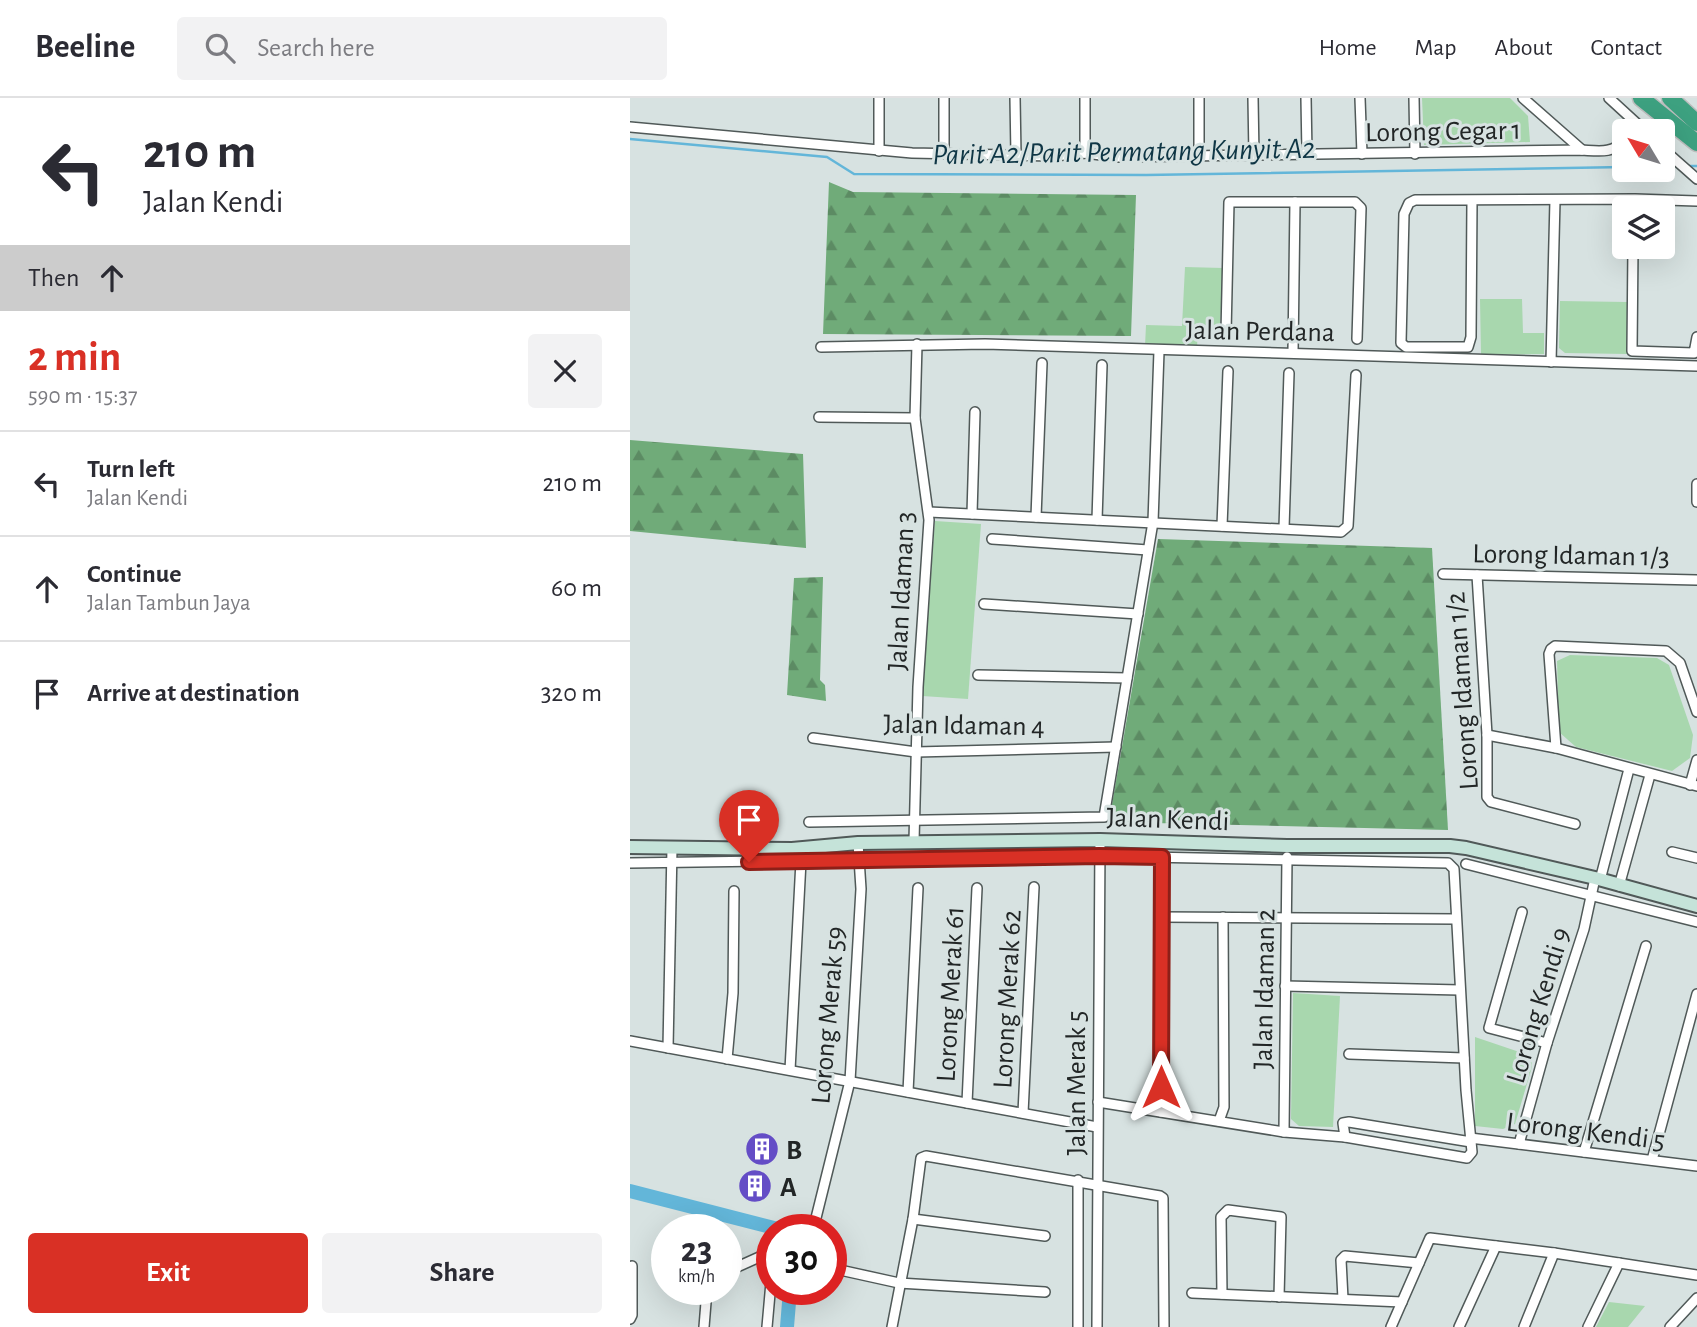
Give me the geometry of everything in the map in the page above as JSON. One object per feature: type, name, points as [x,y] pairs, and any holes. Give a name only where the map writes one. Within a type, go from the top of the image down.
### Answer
[{"type":"highway","points":[[1641,98],[1695,135]]},
{"type":"highway","points":[[1670,98],[1695,135]]},
{"type":"street","points":[[878,151],[879,98]]},
{"type":"street","points":[[944,98],[944,154]]},
{"type":"street","points":[[1015,98],[1016,155]]},
{"type":"street","points":[[1085,98],[1085,153]]},
{"type":"street","points":[[1199,98],[1199,156]]},
{"type":"street","points":[[1253,98],[1254,156]]},
{"type":"street","points":[[1306,98],[1307,154]]},
{"type":"street","points":[[1360,98],[1362,154]]},
{"type":"street","points":[[1414,98],[1415,153]]},
{"type":"street","points":[[1523,98],[1582,150]]},
{"type":"street","points":[[1609,98],[1629,119]]},
{"type":"street","name":"Lorong Cegar 1","points":[[630,127],[878,151],[944,154],[1085,153],[1117,157],[1582,150],[1604,152],[1612,150]]},
{"type":"street","points":[[1675,159],[1696,178]]},
{"type":"street","points":[[1472,201],[1472,337],[1468,347],[1406,347],[1401,343],[1404,214],[1409,203],[1415,200],[1612,203]]},
{"type":"street","points":[[1551,362],[1555,200]]},
{"type":"street","points":[[1675,202],[1697,201]]},
{"type":"street","points":[[1226,333],[1229,202],[1355,202],[1361,208],[1357,339]]},
{"type":"street","points":[[1293,352],[1295,202]]},
{"type":"street","points":[[1633,259],[1632,351],[1694,354],[1697,337]]},
{"type":"street","name":"Jalan Idaman 3","points":[[914,841],[929,512],[915,418],[917,344]]},
{"type":"street","name":"Jalan Perdana","points":[[821,346],[985,344],[1697,366]]},
{"type":"street","points":[[1116,747],[1153,522],[1159,351]]},
{"type":"street","points":[[1036,517],[1042,363]]},
{"type":"street","points":[[1097,520],[1101,365]]},
{"type":"street","points":[[1223,526],[1228,371]]},
{"type":"street","points":[[1284,528],[1289,373]]},
{"type":"street","points":[[929,512],[1341,532],[1348,526],[1356,375]]},
{"type":"street","points":[[972,514],[975,412]]},
{"type":"street","points":[[819,417],[915,418]]},
{"type":"street","points":[[1697,484],[1697,502]]},
{"type":"street","points":[[992,539],[1148,550]]},
{"type":"street","name":"Lorong Idaman 1/3","points":[[1443,574],[1697,580]]},
{"type":"street","name":"Lorong Idaman 1/2","points":[[1477,575],[1487,735],[1487,797],[1491,802],[1575,824]]},
{"type":"street","points":[[984,604],[1138,614]]},
{"type":"street","points":[[1556,748],[1549,654],[1556,646],[1666,651],[1680,663],[1697,712]]},
{"type":"street","points":[[978,675],[1127,678]]},
{"type":"street","points":[[1487,735],[1556,748],[1693,785],[1697,760]]},
{"type":"street","name":"Jalan Idaman 4","points":[[813,738],[916,752],[1116,747]]},
{"type":"street","name":"Jalan Kendi","points":[[809,821],[1104,817],[1116,747]]},
{"type":"street","name":"Lorong Kendi 9","points":[[1519,1144],[1629,769]]},
{"type":"street","points":[[1619,886],[1650,775]]},
{"type":"street","name":"Jalan Kendi","points":[[630,847],[792,849],[914,841],[1100,840],[1448,863],[1454,869],[1455,919]]},
{"type":"street","name":"Jalan Merak 5","points":[[1097,1327],[1100,840]]},
{"type":"street","name":"Lorong Merak 59","points":[[817,1214],[850,1081],[861,889],[859,843]]},
{"type":"street","name":"Jalan Kendi","points":[[630,863],[1162,857],[1450,846],[1598,879],[1697,906]]},
{"type":"street","points":[[668,1048],[673,848]]},
{"type":"street","points":[[1672,852],[1697,858]]},
{"type":"street","name":"Jalan Idaman 2","points":[[1284,1132],[1287,853]]},
{"type":"street","points":[[1161,1112],[1162,857]]},
{"type":"street","points":[[790,1070],[801,861]]},
{"type":"street","points":[[1466,864],[1697,922]]},
{"type":"street","name":"Lorong Merak 62","points":[[1023,1113],[1034,887]]},
{"type":"street","points":[[908,1092],[918,888]]},
{"type":"street","name":"Lorong Merak 61","points":[[967,1103],[977,888]]},
{"type":"street","points":[[727,1059],[733,993],[734,891]]},
{"type":"street","points":[[1522,912],[1489,1028],[1548,1043]]},
{"type":"street","points":[[1098,1102],[1284,1132],[1345,1137],[1467,1158],[1472,1152],[1455,919],[1162,917]]},
{"type":"street","points":[[1219,1122],[1224,1107],[1223,917]]},
{"type":"street","points":[[1584,1152],[1646,946]]},
{"type":"street","points":[[1285,986],[1460,990]]},
{"type":"street","points":[[1652,1160],[1697,994]]},
{"type":"street","points":[[630,1041],[1097,1127]]},
{"type":"street","points":[[1349,1054],[1464,1058]]},
{"type":"street","name":"Lorong Kendi 5","points":[[1345,1137],[1343,1123],[1349,1122],[1471,1140],[1697,1166]]},
{"type":"street","points":[[892,1327],[913,1219],[921,1158],[926,1156],[1078,1180],[1098,1186],[1156,1194],[1163,1198],[1164,1327]]},
{"type":"street","points":[[1078,1180],[1078,1327]]},
{"type":"street","points":[[1222,1294],[1221,1217],[1228,1210],[1281,1217],[1279,1297]]},
{"type":"street","points":[[913,1219],[1045,1236]]},
{"type":"street","points":[[1391,1327],[1430,1238],[1697,1275]]},
{"type":"street","points":[[1460,1327],[1496,1247]]},
{"type":"street","points":[[1524,1327],[1554,1254]]},
{"type":"street","points":[[1343,1299],[1341,1260],[1345,1256],[1419,1263]]},
{"type":"street","points":[[1588,1327],[1619,1263]]},
{"type":"street","points":[[630,1319],[632,1266]]},
{"type":"street","points":[[847,1272],[899,1283],[1045,1292]]},
{"type":"street","points":[[1192,1293],[1402,1301]]},
{"type":"street","points":[[1670,1327],[1697,1298]]},
{"type":"street","points":[[704,1327],[706,1305]]},
{"type":"street","points":[[767,1327],[769,1305]]},
{"type":"green space","points":[[1422,98],[1510,98],[1528,116],[1530,142],[1424,145]]},
{"type":"green space","points":[[829,182],[853,192],[1136,195],[1131,336],[823,334]]},
{"type":"green space","points":[[1185,267],[1223,268],[1220,326],[1198,325],[1197,348],[1145,346],[1146,325],[1182,326]]},
{"type":"green space","points":[[1480,299],[1522,299],[1523,333],[1544,333],[1544,354],[1481,355]]},
{"type":"green space","points":[[1560,301],[1627,302],[1627,354],[1565,353],[1559,348]]},
{"type":"green space","points":[[630,440],[803,454],[806,548],[630,531]]},
{"type":"green space","points":[[935,521],[981,524],[968,699],[922,696]]},
{"type":"green space","points":[[1158,539],[1432,548],[1448,830],[1109,822]]},
{"type":"green space","points":[[823,577],[820,680],[825,685],[826,701],[787,695],[794,578]]},
{"type":"green space","points":[[1570,655],[1657,658],[1669,665],[1693,735],[1690,758],[1672,771],[1576,747],[1559,732],[1557,661]]},
{"type":"green space","points":[[1293,993],[1340,996],[1333,1127],[1299,1126],[1291,1119]]},
{"type":"green space","points":[[1475,1037],[1531,1056],[1532,1067],[1515,1124],[1503,1129],[1475,1126]]},
{"type":"green space","points":[[1609,1302],[1645,1306],[1628,1327],[1596,1327]]},
{"type":"waterway","name":"Parit A2/Parit Permatang Kunyit A2","points":[[630,139],[827,157],[854,174],[1146,175],[1612,167]]},
{"type":"waterway","name":"Parit A2/Parit Permatang Kunyit A2","points":[[1686,166],[1697,166]]},
{"type":"waterway","points":[[630,1191],[756,1223]]},
{"type":"waterway","points":[[787,1327],[789,1305]]},
{"type":"place","name":"B","points":[[762,1149]]},
{"type":"place","name":"A","points":[[755,1186]]},
{"type":"route","points":[[749,862],[1162,857],[1161,1087]]}]
